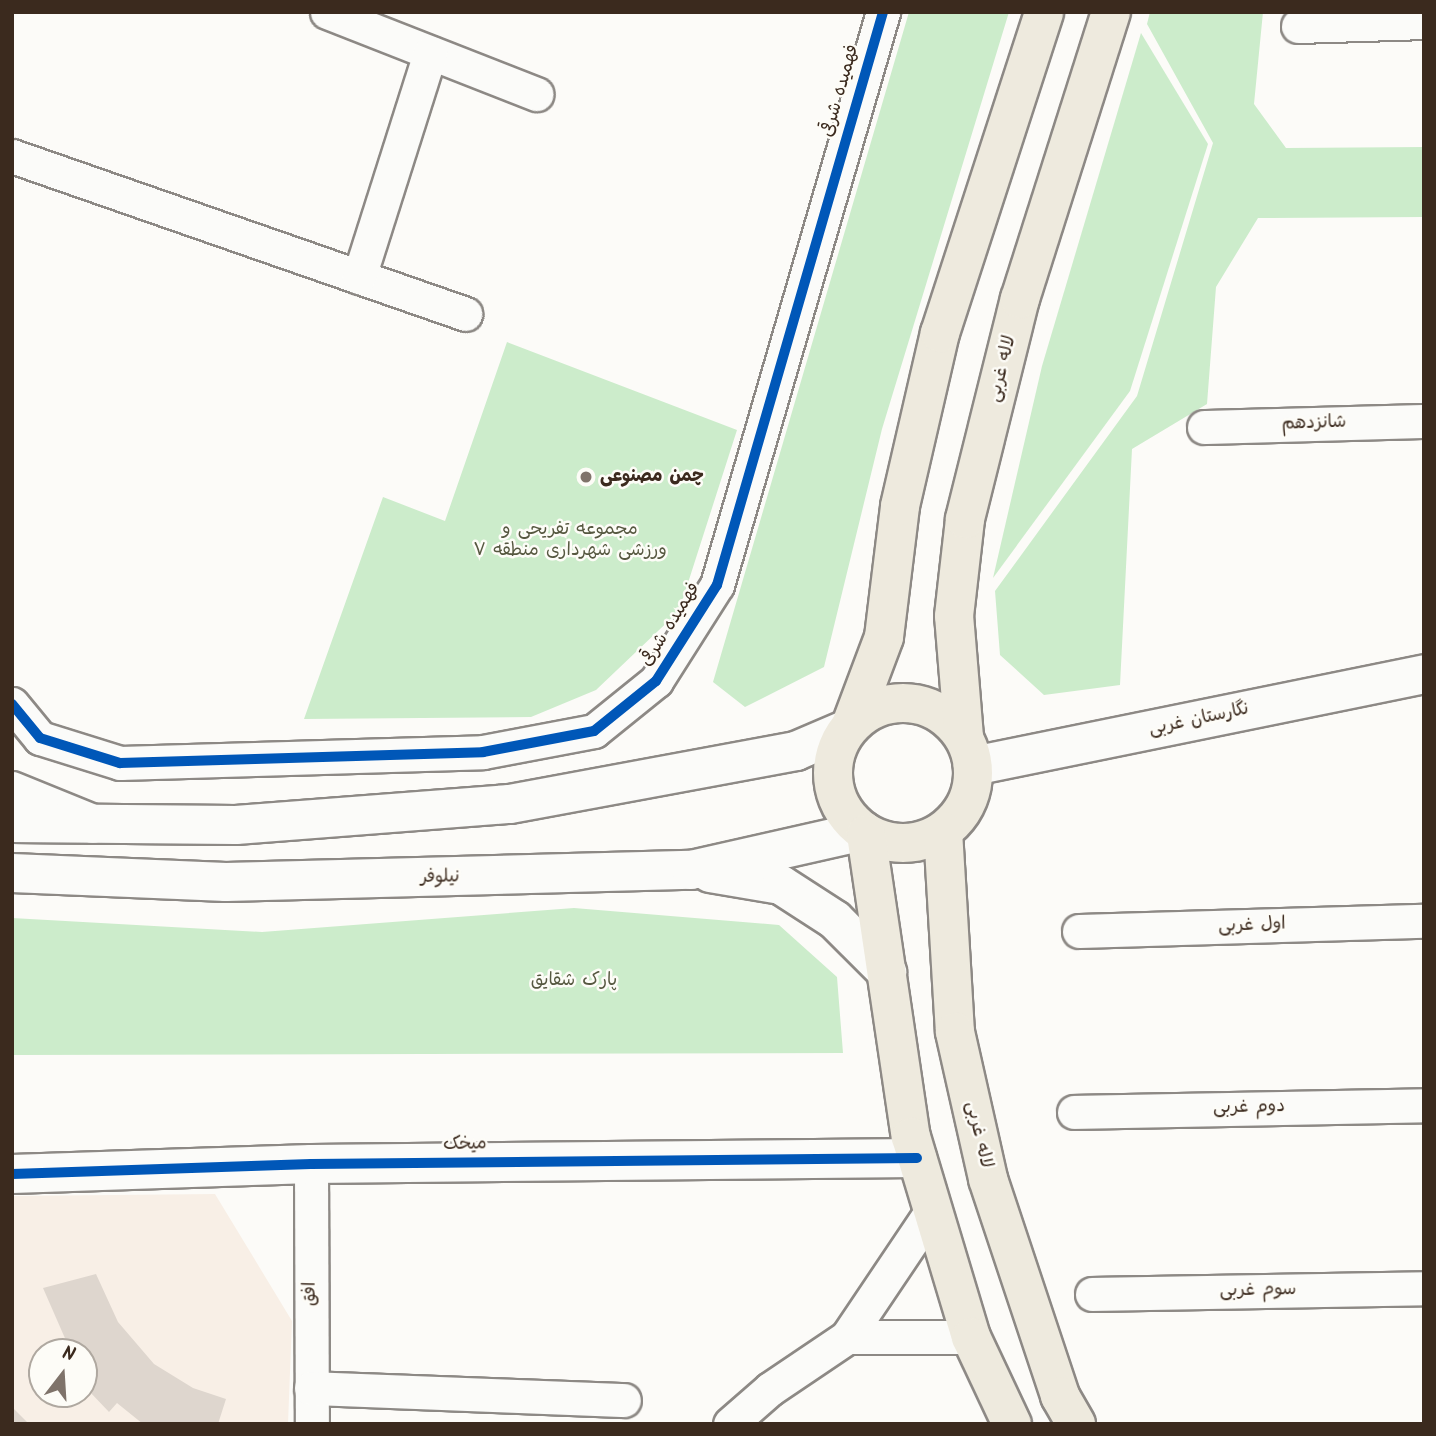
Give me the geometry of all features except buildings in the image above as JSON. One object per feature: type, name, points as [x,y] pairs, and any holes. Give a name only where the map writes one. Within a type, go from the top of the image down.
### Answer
[{"type":"main road","points":[[12,823],[236,825],[510,804],[796,751],[849,727],[865,712],[908,702],[930,707],[950,720],[969,751],[967,803],[943,831],[905,843],[865,833],[848,817],[834,784],[836,748],[849,727],[884,637],[900,506],[940,333],[1044,12]]},
{"type":"main road","name":"لاله غربی","points":[[969,751],[954,616],[965,519],[1020,299],[1111,12]]},
{"type":"main road","name":"نگارستان غربی","points":[[969,751],[1424,674]]},
{"type":"main road","points":[[12,790],[93,824]]},
{"type":"main road","name":"لاله غربی","points":[[943,831],[955,1032],[982,1156],[995,1211],[1060,1396],[1076,1424]]},
{"type":"main road","points":[[865,833],[917,1158],[971,1337],[1012,1424]]},
{"type":"main road","name":"نیلوفر","points":[[12,873],[226,882],[691,870],[865,833]]},
{"type":"main road","points":[[691,870],[781,885],[835,919],[887,972]]},
{"type":"main road","name":"میخک","points":[[12,1174],[311,1164],[917,1158]]},
{"type":"street","points":[[327,12],[536,94]]},
{"type":"street","name":"فهمیده شرقی","points":[[12,704],[40,738],[120,763],[483,752],[594,731],[656,681],[717,585],[883,12]]},
{"type":"street","points":[[1298,26],[1424,22]]},
{"type":"street","points":[[359,277],[430,52]]},
{"type":"street","points":[[12,156],[465,314]]},
{"type":"street","name":"شانزدهم","points":[[1204,427],[1424,421]]},
{"type":"street","name":"اول غربی","points":[[1079,931],[1424,921]]},
{"type":"street","name":"دوم غربی","points":[[1074,1112],[1424,1105]]},
{"type":"street","name":"افق","points":[[311,1164],[312,1424]]},
{"type":"street","points":[[730,1424],[770,1389],[847,1337],[933,1209]]},
{"type":"street","name":"سوم غربی","points":[[1092,1294],[1424,1288]]},
{"type":"street","points":[[847,1337],[971,1337]]},
{"type":"street","points":[[311,1388],[624,1400]]},
{"type":"shaded area","points":[[215,1194],[292,1321],[288,1424],[12,1424],[12,1196]]},
{"type":"green space","points":[[909,12],[1009,12],[882,429],[824,667],[745,707],[713,682]]},
{"type":"green space","points":[[1150,12],[1263,12],[1254,104],[1286,148],[1424,147],[1424,217],[1258,218],[1216,287],[1207,404],[1132,449],[1120,685],[1044,695],[1000,655],[995,591],[1137,396],[1213,143],[1147,24]]},
{"type":"green space","points":[[1141,33],[1208,144],[1130,391],[993,578],[1042,366]]},
{"type":"green space","name":"مجموعه تفریحی و ورزشی شهرداری منطقه ۷","points":[[507,342],[737,430],[679,611],[596,690],[531,717],[304,719],[383,497],[445,521]]},
{"type":"green space","name":"پارک شقایق","points":[[574,908],[779,925],[837,977],[843,1053],[12,1055],[12,918],[262,932]]},
{"type":"cycle path","points":[[12,704],[40,738],[120,763],[483,752],[594,731],[656,681],[717,585],[883,12]]},
{"type":"cycle path","points":[[12,1174],[311,1164],[917,1158]]},
{"type":"place","name":"چمن مصنوعی","points":[[586,477]]}]
